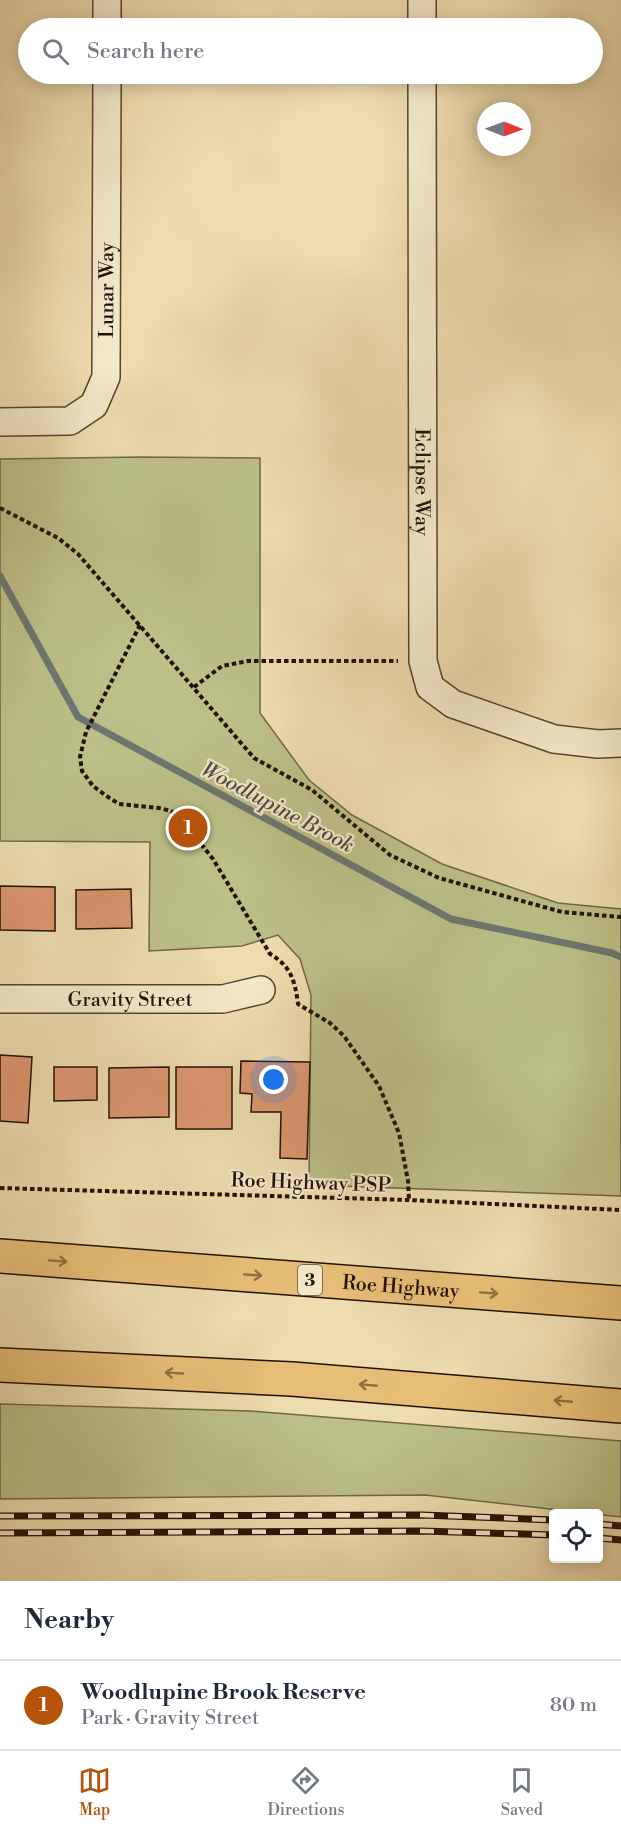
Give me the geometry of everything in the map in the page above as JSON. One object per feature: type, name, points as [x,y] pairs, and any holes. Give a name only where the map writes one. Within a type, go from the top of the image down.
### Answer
[{"type":"highway","name":"Roe Highway","points":[[0,1256],[621,1303]]},
{"type":"highway","points":[[0,1365],[292,1379],[621,1406]]},
{"type":"street","points":[[107,0],[107,18]]},
{"type":"street","points":[[422,0],[422,18]]},
{"type":"street","name":"Lunar Way","points":[[0,422],[70,422],[94,405],[106,377],[107,84]]},
{"type":"street","name":"Eclipse Way","points":[[422,84],[423,661],[430,687],[453,704],[554,739],[598,744],[621,743]]},
{"type":"street","name":"Gravity Street","points":[[0,999],[223,999],[261,990]]},
{"type":"path","points":[[0,508],[57,538],[78,554],[254,758],[312,790],[390,855],[439,878],[550,909],[621,917]]},
{"type":"path","points":[[140,625],[86,732],[80,757],[82,771],[93,786],[119,804],[171,811],[187,826],[213,859],[270,954],[289,969],[298,1004],[330,1023],[344,1036],[379,1086],[399,1133],[408,1181],[409,1200]]},
{"type":"path","points":[[194,687],[222,666],[248,661],[423,661]]},
{"type":"path","name":"Roe Highway PSP","points":[[0,1188],[409,1200],[621,1210]]},
{"type":"green space","points":[[260,458],[260,713],[309,780],[352,815],[442,864],[558,903],[621,909],[621,1196],[309,1185],[311,995],[300,959],[278,935],[242,946],[149,951],[150,842],[0,841],[0,459]]},
{"type":"green space","points":[[0,1404],[251,1411],[621,1441],[621,1517],[603,1515],[603,1509],[550,1509],[425,1495],[0,1499]]},
{"type":"building","points":[[0,886],[55,887],[55,931],[0,930]]},
{"type":"building","points":[[131,889],[132,928],[76,929],[76,890]]},
{"type":"building","points":[[0,1055],[32,1057],[28,1123],[0,1121]]},
{"type":"building","points":[[241,1061],[310,1062],[307,1159],[280,1158],[281,1112],[251,1112],[252,1094],[240,1093]]},
{"type":"building","points":[[54,1067],[97,1067],[97,1100],[54,1101]]},
{"type":"building","points":[[169,1067],[169,1117],[109,1118],[109,1068]]},
{"type":"building","points":[[176,1067],[232,1067],[232,1129],[176,1129]]},
{"type":"waterway","name":"Woodlupine Brook","points":[[0,576],[78,717],[451,919],[612,953],[621,957]]},
{"type":"railway","points":[[0,1516],[422,1515],[549,1520]]},
{"type":"railway","points":[[603,1524],[621,1526]]},
{"type":"railway","points":[[0,1533],[422,1531],[549,1535]]},
{"type":"railway","points":[[603,1538],[621,1540]]},
{"type":"place","name":"Woodlupine Brook Reserve","points":[[188,828]]}]
